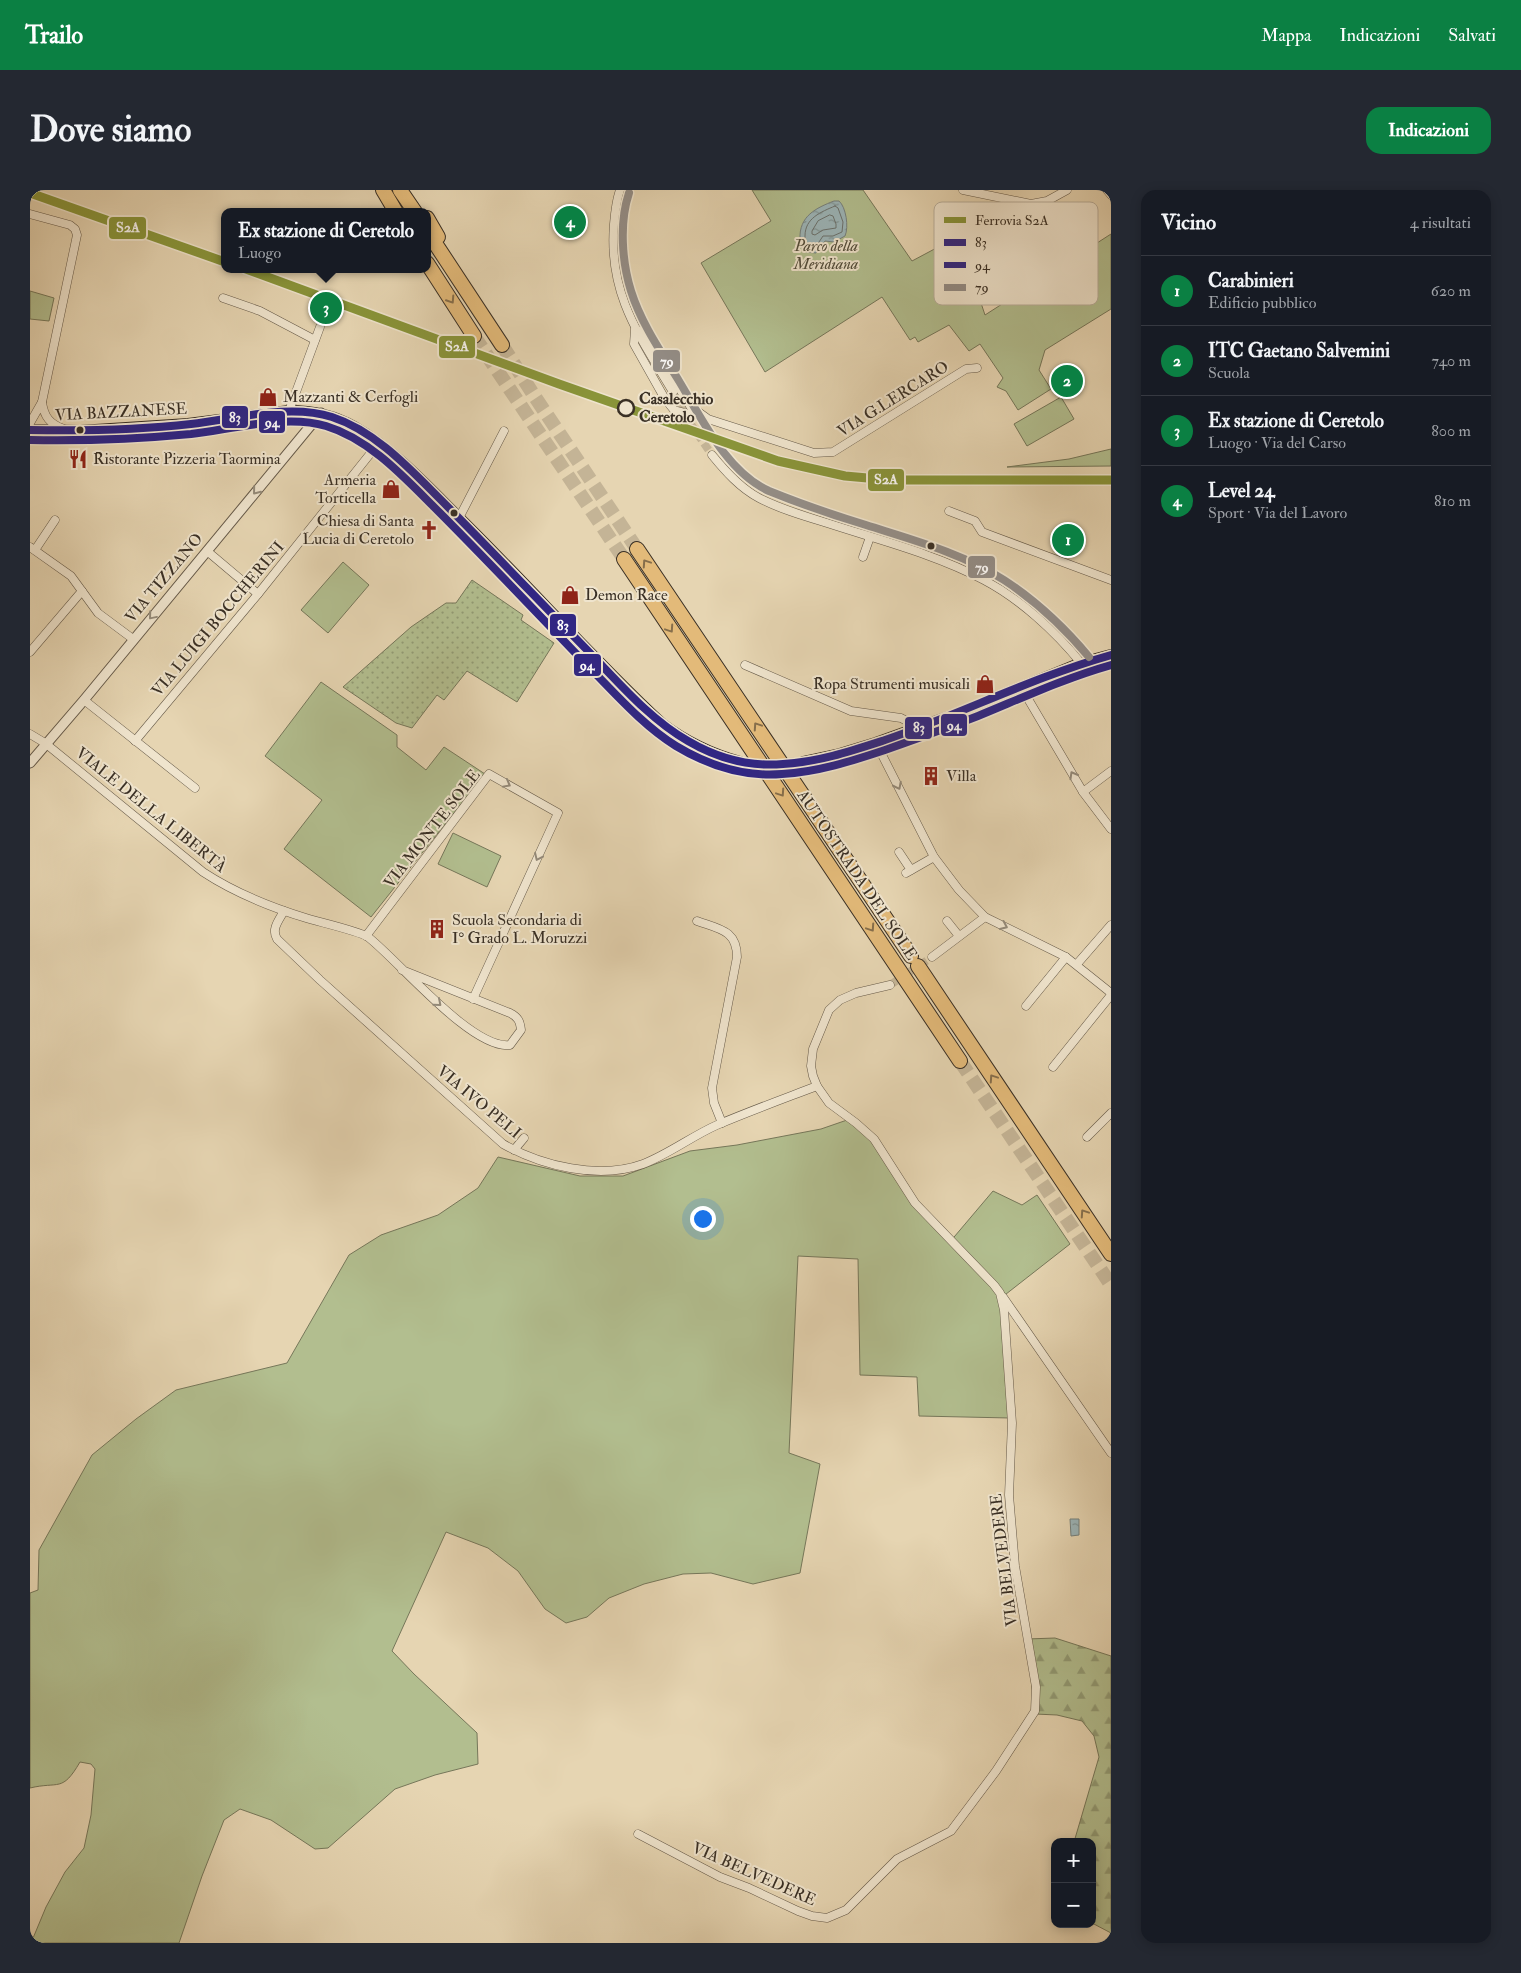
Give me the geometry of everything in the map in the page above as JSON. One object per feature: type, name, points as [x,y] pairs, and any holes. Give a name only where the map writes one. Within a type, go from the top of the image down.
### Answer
[{"type":"highway","points":[[382,190],[393,208]]},
{"type":"highway","points":[[400,190],[412,208]]},
{"type":"highway","points":[[411,190],[422,208]]},
{"type":"highway","points":[[431,225],[502,346]]},
{"type":"highway","points":[[431,237],[480,309]]},
{"type":"highway","points":[[431,269],[474,336]]},
{"type":"highway","name":"AUTOSTRADA DEL SOLE","points":[[637,549],[1111,1254]]},
{"type":"highway","name":"AUTOSTRADA DEL SOLE","points":[[624,559],[960,1061]]},
{"type":"main road","name":"VIA BAZZANESE","points":[[35,431],[68,431],[188,424],[289,411],[321,413],[355,428],[400,462],[459,518],[662,724],[689,742],[712,753],[740,762]]},
{"type":"main road","points":[[803,762],[822,759],[876,742],[1082,663],[1111,655]]},
{"type":"street","points":[[620,190],[616,199],[612,245],[618,284],[624,307],[673,392]]},
{"type":"street","points":[[963,190],[1021,202]]},
{"type":"street","points":[[1042,202],[1068,190]]},
{"type":"street","points":[[1107,190],[1111,195]]},
{"type":"street","points":[[30,214],[70,226],[75,229],[77,235],[35,431]]},
{"type":"street","points":[[222,298],[260,310],[315,340]]},
{"type":"street","points":[[289,411],[320,327]]},
{"type":"street","points":[[635,329],[646,334],[690,406],[708,419]]},
{"type":"street","name":"VIA G.LERCARO","points":[[635,329],[634,344],[665,399],[674,410],[814,453],[833,452],[966,369],[978,368]]},
{"type":"street","points":[[30,424],[42,405]]},
{"type":"street","points":[[42,405],[49,421],[55,426],[68,431]]},
{"type":"street","name":"VIA TIZZANO","points":[[30,763],[321,413]]},
{"type":"street","points":[[459,518],[504,431]]},
{"type":"street","name":"VIA LUIGI BOCCHERINI","points":[[135,741],[258,594],[378,444]]},
{"type":"street","points":[[712,455],[732,478],[758,498],[804,516],[935,560],[984,580],[1019,604],[1047,627],[1082,663]]},
{"type":"street","points":[[949,511],[973,520],[982,532],[1111,580]]},
{"type":"street","points":[[55,520],[32,548],[71,576],[98,613],[133,639]]},
{"type":"street","points":[[862,557],[870,537]]},
{"type":"street","points":[[207,551],[258,594]]},
{"type":"street","points":[[30,652],[82,591]]},
{"type":"street","points":[[745,665],[851,711],[901,718],[918,727]]},
{"type":"street","points":[[1021,687],[1083,792],[1111,830]]},
{"type":"street","points":[[84,700],[195,788]]},
{"type":"street","name":"VIALE DELLA LIBERTÀ","points":[[30,734],[46,743],[203,872],[226,887],[284,911],[366,936],[436,1002],[466,1027],[496,1045],[510,1045],[521,1030],[521,1023],[517,1017],[473,998]]},
{"type":"street","points":[[876,742],[934,857],[959,890],[984,917],[1066,957],[1077,964],[1111,994],[1053,1067]]},
{"type":"street","points":[[1083,792],[1111,771]]},
{"type":"street","name":"VIA MONTE SOLE","points":[[366,936],[489,774],[558,813],[473,998]]},
{"type":"street","points":[[899,852],[908,872],[934,857]]},
{"type":"street","name":"VIA IVO PELI","points":[[284,911],[274,928],[274,934],[277,938],[320,980],[503,1144],[536,1159],[562,1166],[593,1170],[619,1170],[643,1163],[722,1123],[816,1086]]},
{"type":"street","points":[[932,958],[984,917]]},
{"type":"street","points":[[697,921],[730,934],[737,946],[737,958],[712,1088],[714,1104],[722,1123]]},
{"type":"street","points":[[948,921],[959,936]]},
{"type":"street","points":[[1077,964],[1111,925]]},
{"type":"street","points":[[1026,1006],[1066,957]]},
{"type":"street","points":[[402,970],[473,998]]},
{"type":"street","name":"VIA BELVEDERE","points":[[638,1834],[720,1877],[805,1913],[827,1918],[846,1910],[897,1859],[951,1831],[996,1771],[1035,1711],[1036,1687],[1014,1548],[1009,1495],[1012,1423],[1004,1310],[1000,1293],[986,1275],[916,1203],[874,1139],[829,1104],[816,1086],[811,1066],[811,1057],[816,1039],[829,1010],[840,1000],[890,985]]},
{"type":"street","points":[[1087,1137],[1111,1113]]},
{"type":"street","points":[[514,1150],[524,1138]]},
{"type":"street","points":[[1000,1293],[1016,1313],[1111,1453]]},
{"type":"green space","name":"Parco della Meridiana","points":[[752,190],[863,190],[912,261],[934,249],[934,305],[982,305],[985,315],[1001,305],[1098,305],[1098,242],[1111,234],[1111,309],[1045,350],[1039,370],[1051,389],[1018,410],[1006,391],[997,387],[1003,378],[980,344],[969,351],[949,325],[918,342],[915,337],[910,340],[882,297],[765,372],[701,263],[771,221]]},
{"type":"green space","points":[[30,291],[54,298],[49,321],[30,319]]},
{"type":"green space","points":[[1061,397],[1074,419],[1027,446],[1014,424]]},
{"type":"green space","points":[[1111,449],[1111,466],[1007,467],[1069,459]]},
{"type":"green space","points":[[343,562],[369,585],[328,633],[301,610]]},
{"type":"green space","points":[[472,580],[523,615],[521,620],[554,643],[517,702],[467,671],[444,700],[437,695],[412,728],[396,723],[343,687],[411,627],[446,603],[456,603]]},
{"type":"green space","points":[[321,682],[397,735],[397,747],[426,770],[444,747],[485,774],[371,917],[284,849],[322,800],[265,756]]},
{"type":"green space","points":[[453,833],[501,856],[487,887],[438,864]]},
{"type":"green space","points":[[850,1119],[873,1138],[914,1206],[949,1243],[993,1191],[1022,1205],[1037,1195],[1070,1244],[1001,1298],[1010,1418],[919,1416],[917,1377],[860,1375],[858,1259],[798,1256],[789,1453],[820,1464],[800,1573],[753,1584],[711,1573],[683,1574],[644,1584],[609,1598],[587,1617],[566,1623],[545,1609],[518,1571],[488,1548],[446,1532],[392,1651],[477,1733],[478,1764],[435,1775],[395,1789],[328,1848],[315,1849],[271,1820],[240,1809],[224,1820],[179,1943],[31,1943],[46,1907],[65,1872],[84,1848],[91,1815],[95,1769],[91,1764],[80,1762],[74,1772],[64,1782],[30,1788],[30,1593],[38,1590],[39,1550],[92,1455],[136,1419],[176,1390],[287,1363],[349,1255],[381,1235],[438,1215],[478,1188],[498,1157],[580,1176],[623,1176],[690,1151],[737,1145],[821,1129]]},
{"type":"green space","points":[[1055,1638],[1111,1656],[1111,1933],[1096,1925],[1096,1838],[1075,1838],[1099,1757],[1094,1736],[1082,1721],[1057,1715],[1035,1714],[1027,1639]]},
{"type":"water","points":[[834,201],[839,201],[845,212],[847,228],[845,236],[834,242],[825,241],[816,253],[806,252],[800,243],[802,224],[815,210]]},
{"type":"water","points":[[1070,1519],[1079,1519],[1079,1535],[1071,1536]]},
{"type":"tunnel","points":[[474,336],[624,559]]},
{"type":"tunnel","points":[[502,345],[637,549]]},
{"type":"tunnel","points":[[673,392],[690,423],[712,455]]},
{"type":"tunnel","points":[[740,762],[774,764],[803,762]]},
{"type":"tunnel","points":[[890,985],[932,957]]},
{"type":"tunnel","points":[[960,1061],[1111,1285]]},
{"type":"rail line","name":"S2A","points":[[30,193],[221,261]]},
{"type":"rail line","name":"S2A","points":[[257,273],[559,384],[778,461],[845,476],[890,480],[1111,480]]},
{"type":"transit line","name":"79","points":[[629,193],[624,217],[623,242],[625,268],[635,303],[652,337],[707,427],[728,458],[740,471],[769,491],[829,513],[937,548],[988,570],[1016,588],[1038,606],[1060,625],[1089,657]]},
{"type":"transit line","name":"83","points":[[30,430],[151,428],[262,413],[298,411],[332,417],[348,423],[377,441],[416,475],[625,690],[661,723],[674,733],[699,747],[722,757],[746,763],[770,765],[796,763],[847,752],[913,730],[1053,674],[1111,655]]},
{"type":"transit line","name":"94","points":[[30,440],[91,440],[151,437],[294,421],[326,426],[342,432],[371,449],[410,483],[640,718],[664,738],[689,753],[714,764],[741,772],[754,774],[795,773],[847,762],[943,729],[1060,682],[1111,665]]},
{"type":"place","name":"Level 24","points":[[570,222]]},
{"type":"place","name":"Ex stazione di Ceretolo","points":[[326,308]]},
{"type":"place","name":"ITC Gaetano Salvemini","points":[[1067,381]]},
{"type":"place","name":"Mazzanti & Cerfogli","points":[[268,397]]},
{"type":"place","name":"Casalecchio Ceretolo","points":[[626,408]]},
{"type":"place","name":"Ristorante Pizzeria Taormina","points":[[78,459]]},
{"type":"place","name":"Armeria Torticella","points":[[391,489]]},
{"type":"place","name":"Chiesa di Santa Lucia di Ceretolo","points":[[429,530]]},
{"type":"place","name":"Carabinieri","points":[[1068,540]]},
{"type":"place","name":"Demon Race","points":[[570,595]]},
{"type":"place","name":"Ropa Strumenti musicali","points":[[985,684]]},
{"type":"place","name":"Villa","points":[[931,776]]},
{"type":"place","name":"Scuola Secondaria di I° Grado L. Moruzzi","points":[[437,929]]}]
